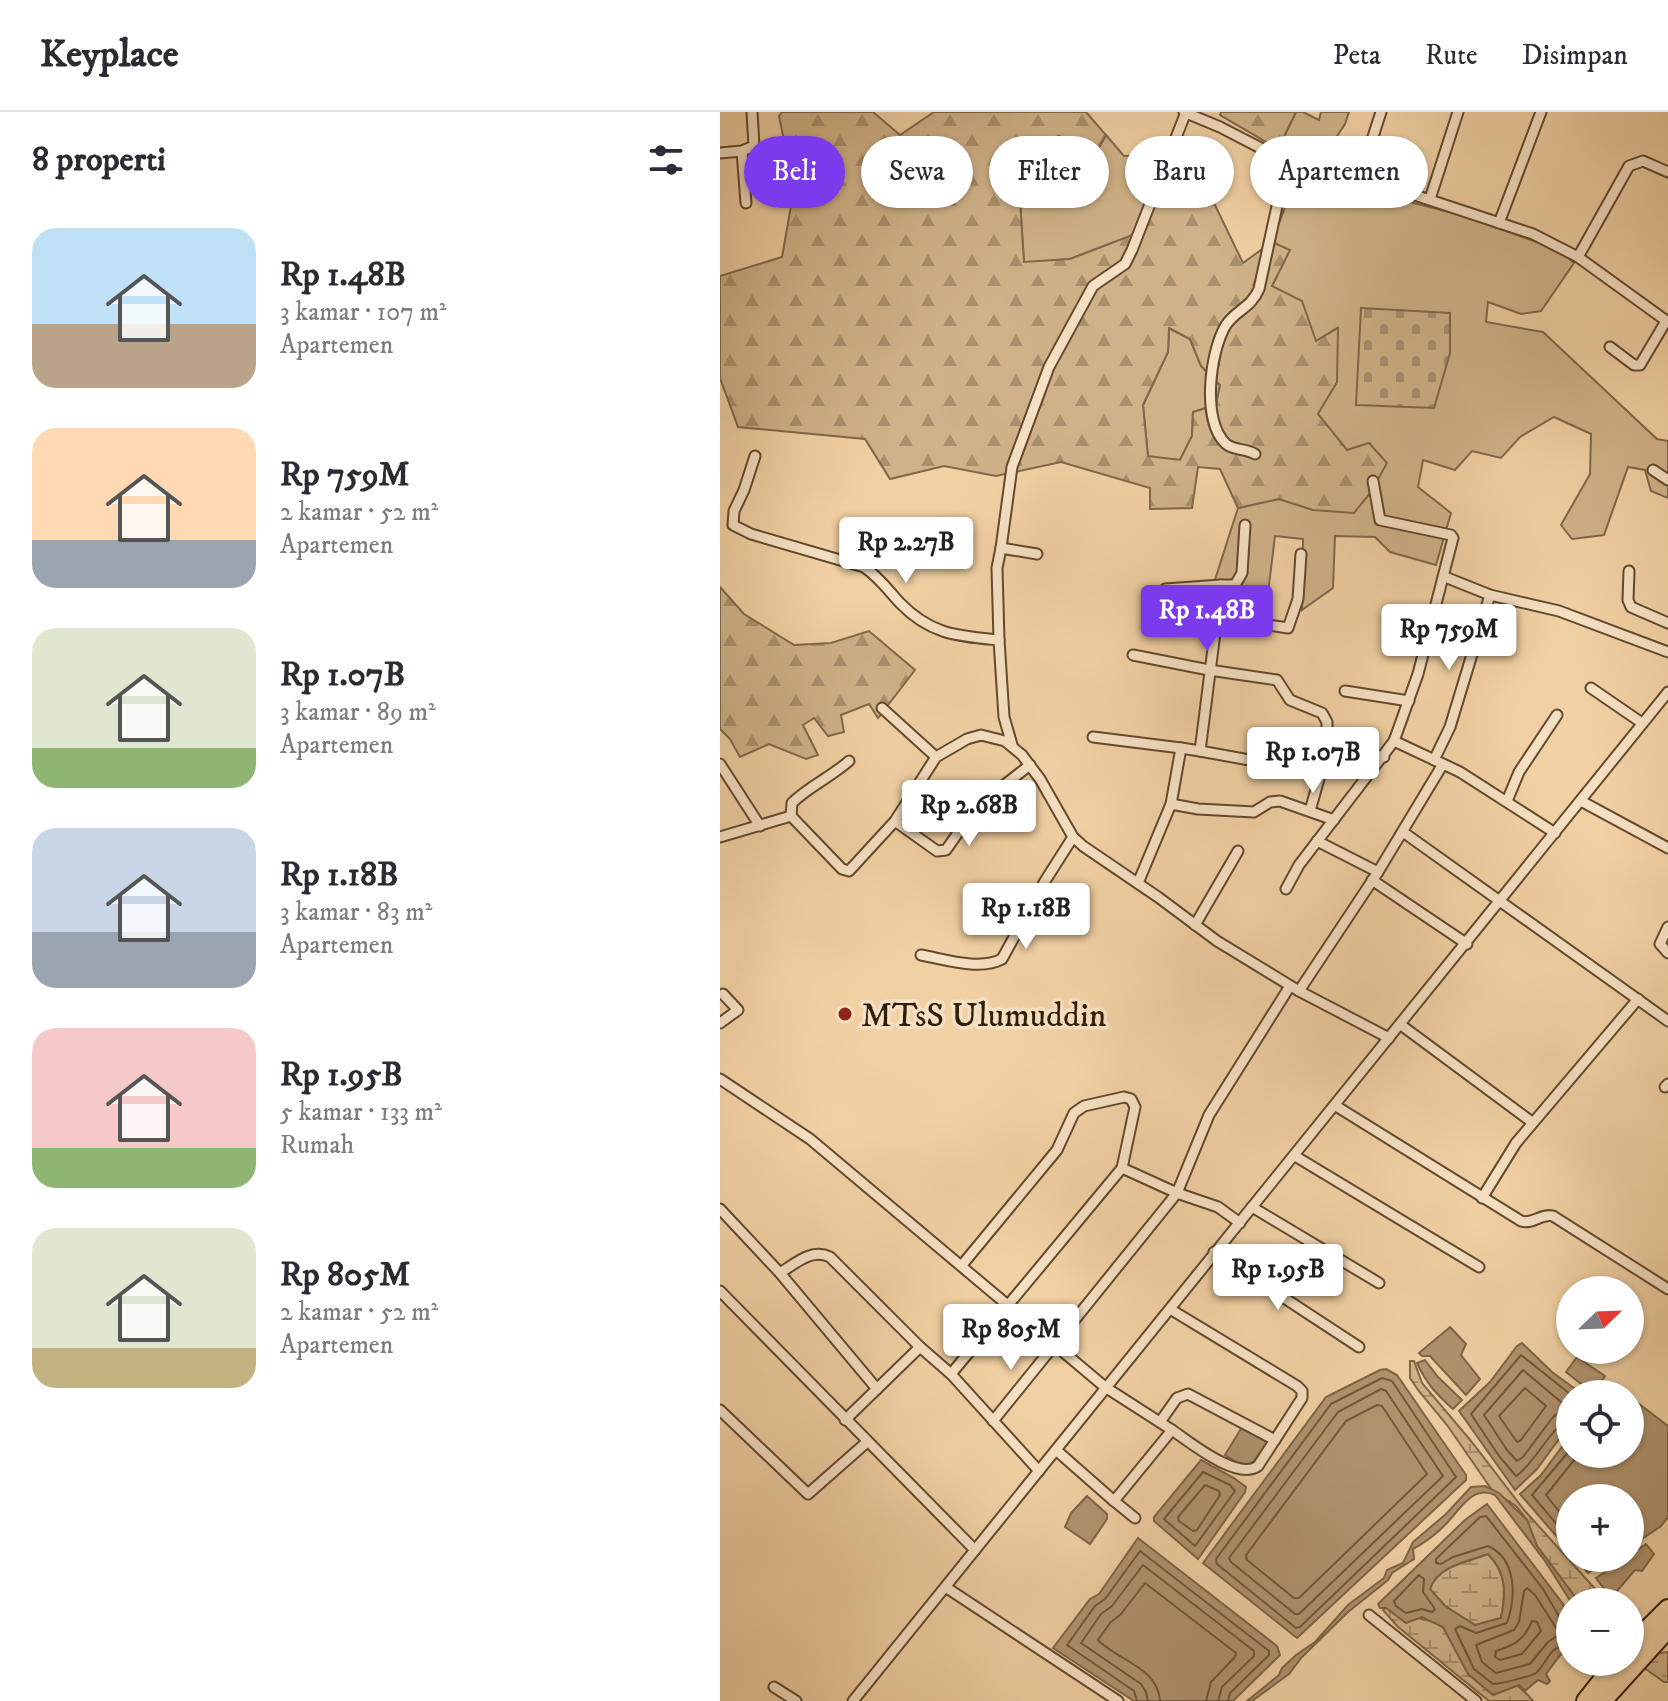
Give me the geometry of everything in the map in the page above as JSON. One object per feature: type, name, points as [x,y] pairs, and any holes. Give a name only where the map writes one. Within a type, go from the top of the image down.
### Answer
[{"type":"highway","points":[[1644,1638],[1668,1609]]},
{"type":"highway","points":[[1644,1640],[1668,1628]]},
{"type":"highway","points":[[1586,1701],[1609,1676]]},
{"type":"highway","points":[[1602,1701],[1613,1676]]},
{"type":"street","points":[[720,153],[742,151],[754,146],[752,112]]},
{"type":"street","points":[[1012,745],[1004,717],[997,568],[1012,467],[1049,367],[1093,286],[1125,264],[1185,112],[1250,142]]},
{"type":"street","points":[[1373,136],[1381,112]]},
{"type":"street","points":[[1458,112],[1430,199],[1533,234],[1578,257],[1667,322],[1640,365],[1634,365],[1610,347]]},
{"type":"street","points":[[1499,223],[1541,112]]},
{"type":"street","points":[[742,151],[744,177]]},
{"type":"street","points":[[1578,257],[1629,166],[1643,161],[1668,172]]},
{"type":"street","points":[[1255,454],[1249,450],[1234,449],[1224,442],[1216,430],[1210,389],[1212,357],[1225,327],[1253,302],[1259,289],[1277,208]]},
{"type":"street","points":[[755,456],[734,511],[733,525],[738,529],[864,567],[879,578],[919,620],[946,634],[999,640]]},
{"type":"street","points":[[1653,470],[1668,480]]},
{"type":"street","points":[[1286,889],[1317,841],[1394,741],[1409,701],[1445,577],[1452,536],[1380,520],[1373,481]]},
{"type":"street","points":[[1165,589],[1239,583],[1245,525]]},
{"type":"street","points":[[1001,548],[1037,554]]},
{"type":"street","points":[[1217,617],[1288,628],[1298,599],[1301,554]]},
{"type":"street","points":[[1629,571],[1628,600],[1631,607],[1668,623]]},
{"type":"street","points":[[1445,577],[1490,595],[1559,611],[1668,652]]},
{"type":"street","points":[[1200,751],[1221,585]]},
{"type":"street","points":[[993,1421],[1177,1193],[1217,1101],[1403,832],[1439,762],[1490,595]]},
{"type":"street","points":[[1133,655],[1277,680],[1290,700],[1322,713],[1327,722],[1327,750],[1310,811]]},
{"type":"street","points":[[1591,688],[1642,723]]},
{"type":"street","points":[[1345,691],[1409,701]]},
{"type":"street","points":[[853,1701],[1668,692]]},
{"type":"street","points":[[882,708],[936,757]]},
{"type":"street","points":[[1507,801],[1519,772],[1557,715]]},
{"type":"street","points":[[849,761],[831,777],[798,797],[792,803],[791,816],[842,869],[849,871],[895,821],[936,757],[977,736],[993,736],[1012,745],[1030,765],[1073,837],[1195,925],[1295,988],[1389,1038]]},
{"type":"street","points":[[1093,737],[1271,764]]},
{"type":"street","points":[[1394,741],[1439,762],[1555,833]]},
{"type":"street","points":[[1327,750],[1336,747],[1384,757]]},
{"type":"street","points":[[1138,883],[1171,804],[1181,748]]},
{"type":"street","points":[[720,764],[760,826]]},
{"type":"street","points":[[895,821],[937,851],[946,850],[976,807],[1030,765]]},
{"type":"street","points":[[1171,804],[1254,812],[1270,802],[1280,801],[1334,820]]},
{"type":"street","points":[[1581,801],[1668,848]]},
{"type":"street","points":[[720,825],[723,836],[791,816]]},
{"type":"street","points":[[1403,832],[1668,1021]]},
{"type":"street","points":[[921,955],[978,964],[995,963],[1002,959],[1073,837]]},
{"type":"street","points":[[1317,841],[1375,876],[1467,944]]},
{"type":"street","points":[[1195,925],[1238,851]]},
{"type":"street","points":[[1668,927],[1660,944],[1668,953]]},
{"type":"street","points":[[720,1023],[738,1010],[723,994]]},
{"type":"street","points":[[1482,1198],[1532,1122],[1638,999]]},
{"type":"street","points":[[1401,1025],[1532,1122]]},
{"type":"street","points":[[720,1079],[810,1139],[1105,1387],[1241,1471],[1250,1471],[1258,1466],[1275,1440],[1302,1398],[1302,1391],[1170,1309]]},
{"type":"street","points":[[951,1374],[1122,1168],[1135,1107],[1131,1099],[1124,1097],[1080,1108],[1071,1117],[1057,1150],[962,1265]]},
{"type":"street","points":[[1336,1106],[1527,1223],[1553,1216],[1668,1289]]},
{"type":"street","points":[[1295,1156],[1479,1267]]},
{"type":"street","points":[[1122,1168],[1177,1193],[1218,1207],[1240,1223]]},
{"type":"street","points":[[1252,1207],[1379,1283]]},
{"type":"street","points":[[720,1209],[780,1273],[877,1389]]},
{"type":"street","points":[[780,1273],[813,1254],[821,1252],[830,1257],[951,1374],[1039,1471]]},
{"type":"street","points":[[1214,1252],[1359,1347]]},
{"type":"street","points":[[720,1291],[975,1550]]},
{"type":"street","points":[[845,1420],[920,1347]]},
{"type":"street","points":[[1160,1422],[1177,1398],[1188,1394],[1275,1440]]},
{"type":"street","points":[[722,1415],[808,1494],[867,1442]]},
{"type":"street","points":[[1114,1501],[1172,1430]]},
{"type":"street","points":[[1056,1450],[1135,1518]]},
{"type":"street","points":[[947,1588],[1118,1701]]},
{"type":"street","points":[[1369,1615],[1476,1701]]},
{"type":"street","points":[[774,1687],[796,1701]]},
{"type":"green space","points":[[782,112],[873,112],[900,135],[934,112],[1086,112],[1105,136],[989,136],[989,208],[1021,208],[1024,262],[1070,259],[1138,233],[1149,208],[1216,208],[1243,263],[1272,242],[1290,250],[1272,286],[1302,301],[1316,341],[1338,328],[1337,382],[1318,414],[1347,450],[1369,443],[1387,463],[1371,492],[1354,513],[1313,510],[1279,499],[1238,508],[1220,469],[1198,467],[1192,508],[1150,509],[1150,488],[1061,462],[996,476],[944,466],[890,479],[865,439],[738,427],[720,378],[720,276],[782,257],[791,208],[845,208],[845,136],[783,136],[779,116]],"holes":[[[1169,328],[1190,339],[1201,366],[1220,385],[1216,405],[1193,412],[1192,436],[1180,460],[1148,456],[1143,405],[1168,352]]]},
{"type":"green space","points":[[1221,112],[1296,112],[1284,136],[1256,136],[1220,115]]},
{"type":"green space","points":[[1296,112],[1319,120],[1321,112],[1349,112],[1337,136],[1284,136]]},
{"type":"green space","points":[[1109,138],[1125,156],[1125,208],[1149,208],[1138,233],[1070,259],[1024,263],[1021,208],[1109,208]]},
{"type":"green space","points":[[1428,207],[1461,215],[1559,250],[1574,263],[1541,311],[1521,314],[1488,302],[1486,322],[1543,332],[1657,439],[1668,441],[1668,498],[1651,491],[1645,470],[1628,467],[1604,535],[1572,539],[1561,525],[1590,474],[1591,434],[1554,417],[1520,437],[1501,458],[1472,451],[1455,470],[1423,460],[1418,487],[1451,513],[1436,565],[1390,552],[1375,537],[1335,536],[1333,588],[1302,610],[1303,539],[1275,536],[1268,593],[1213,586],[1238,508],[1279,499],[1313,510],[1347,450],[1317,414],[1337,382],[1337,328],[1316,341],[1272,286],[1289,251],[1272,242],[1285,208]]},
{"type":"green space","points":[[1361,308],[1450,313],[1450,353],[1434,408],[1356,405]]},
{"type":"green space","points":[[1169,328],[1190,339],[1201,366],[1220,385],[1216,405],[1193,412],[1192,436],[1180,460],[1148,457],[1143,405],[1168,352]]},
{"type":"green space","points":[[720,587],[744,614],[794,645],[831,643],[869,631],[915,670],[878,718],[869,704],[841,715],[844,732],[828,736],[814,718],[803,725],[818,755],[806,759],[769,744],[740,757],[720,729]]},
{"type":"green space","points":[[1410,1361],[1414,1361],[1422,1383],[1556,1545],[1556,1571],[1537,1546],[1527,1520],[1516,1506],[1492,1490],[1410,1378]]},
{"type":"green space","points":[[1488,1554],[1499,1568],[1504,1584],[1501,1618],[1475,1625],[1445,1606],[1430,1589],[1446,1570]]},
{"type":"green space","points":[[1556,1572],[1580,1572],[1594,1588],[1568,1588]]},
{"type":"green space","points":[[1386,1607],[1438,1624],[1457,1648],[1515,1684],[1533,1701],[1489,1701],[1397,1626],[1383,1610]]},
{"type":"green space","points":[[1644,1643],[1661,1653],[1668,1652],[1668,1682],[1644,1668]]},
{"type":"water","points":[[1450,1327],[1466,1344],[1461,1355],[1480,1379],[1466,1395],[1430,1356],[1419,1353]]},
{"type":"water","points":[[1522,1343],[1563,1380],[1556,1380],[1556,1443],[1537,1469],[1515,1490],[1459,1411],[1490,1382]]},
{"type":"water","points":[[1425,1360],[1462,1400],[1453,1409],[1424,1377],[1417,1363]]},
{"type":"water","points":[[1572,1364],[1587,1364],[1605,1376],[1603,1380],[1576,1380],[1566,1372]]},
{"type":"water","points":[[1386,1369],[1397,1375],[1466,1475],[1466,1480],[1297,1638],[1203,1563],[1326,1397]]},
{"type":"water","points":[[1644,1408],[1668,1426],[1668,1517],[1644,1538],[1644,1484],[1556,1484],[1556,1536],[1520,1494],[1541,1475],[1556,1455],[1556,1468],[1644,1468]]},
{"type":"water","points":[[1242,1427],[1268,1442],[1248,1465],[1239,1464],[1225,1455]]},
{"type":"water","points":[[1201,1460],[1246,1487],[1198,1559],[1154,1521],[1154,1517]]},
{"type":"water","points":[[1485,1486],[1499,1493],[1527,1520],[1537,1546],[1568,1588],[1562,1588],[1495,1495],[1479,1493],[1466,1501],[1437,1533],[1413,1549],[1414,1559],[1392,1573],[1388,1580],[1348,1612],[1289,1674],[1252,1701],[1247,1701],[1279,1675],[1296,1655],[1315,1642],[1348,1605],[1384,1578],[1387,1570],[1403,1563],[1413,1542],[1471,1487]]},
{"type":"water","points":[[1087,1496],[1107,1514],[1107,1519],[1090,1544],[1065,1527],[1071,1513]]},
{"type":"water","points":[[1487,1504],[1556,1595],[1556,1661],[1546,1674],[1550,1681],[1547,1684],[1538,1680],[1525,1691],[1519,1685],[1493,1695],[1468,1674],[1443,1627],[1422,1617],[1406,1623],[1378,1604],[1465,1520]],"holes":[[[1488,1554],[1499,1568],[1504,1584],[1501,1618],[1475,1625],[1445,1606],[1430,1589],[1446,1570]]]},
{"type":"water","points":[[1138,1538],[1277,1646],[1280,1655],[1233,1701],[1134,1701],[1053,1648],[1090,1599],[1099,1594]]},
{"type":"water","points":[[1644,1545],[1654,1554],[1644,1568]]},
{"type":"water","points":[[1605,1572],[1633,1572],[1620,1588],[1604,1588],[1596,1578]]},
{"type":"place","name":"MTsS Ulumuddin","points":[[845,1014]]}]
